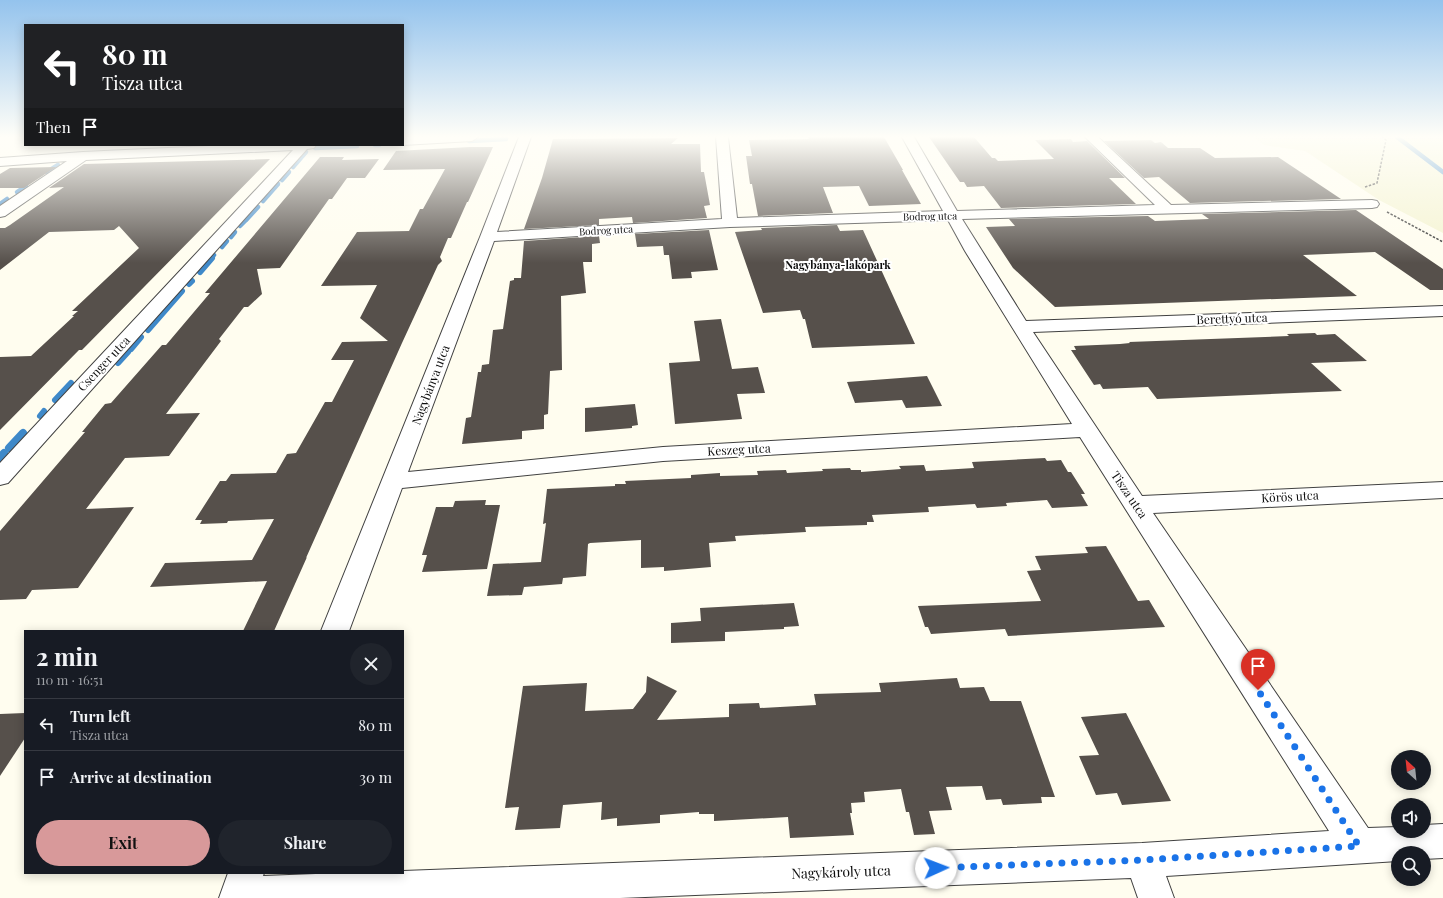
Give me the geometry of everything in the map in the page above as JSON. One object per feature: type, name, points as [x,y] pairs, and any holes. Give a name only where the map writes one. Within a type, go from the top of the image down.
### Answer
[{"type":"street","points":[[0,213],[50,179]]},
{"type":"street","name":"Csenger utca","points":[[0,477],[273,179]]},
{"type":"street","name":"Nagybánya utca","points":[[335,630],[488,237],[509,179]]},
{"type":"street","points":[[726,179],[730,223]]},
{"type":"street","name":"Tisza utca","points":[[932,179],[973,251],[1086,430],[1359,846]]},
{"type":"street","points":[[1135,179],[1168,210]]},
{"type":"street","name":"Bodrog utca","points":[[488,237],[730,223],[1168,210],[1368,201]]},
{"type":"street","name":"Berettyó utca","points":[[1021,327],[1443,311]]},
{"type":"street","name":"Keszeg utca","points":[[394,481],[663,454],[1086,430]]},
{"type":"street","name":"Körös utca","points":[[1136,505],[1443,490]]},
{"type":"street","name":"Nagykároly utca","points":[[241,889],[1142,860],[1443,841]]},
{"type":"street","points":[[1142,860],[1156,898]]},
{"type":"path","points":[[1378,179],[1377,182],[1358,190],[1368,201],[1443,242]]},
{"type":"green space","points":[[1347,179],[1443,179],[1443,233],[1379,200]]},
{"type":"building","points":[[0,179],[38,179],[24,188],[0,188]]},
{"type":"building","points":[[62,179],[250,179],[82,350],[79,350],[0,430],[0,357],[31,356],[78,311],[72,311],[139,248],[119,226],[114,230],[49,232],[0,270],[0,228],[5,228],[10,225],[64,187],[49,188]]},
{"type":"building","points":[[301,179],[346,179],[332,199],[329,199],[280,268],[257,269],[262,294],[248,307],[244,307],[219,339],[221,341],[166,414],[200,413],[169,456],[125,458],[86,509],[134,507],[78,588],[32,590],[26,599],[0,600],[0,531],[85,432],[82,432],[105,404],[111,403],[162,345],[166,345],[210,293],[205,293]]},
{"type":"building","points":[[440,179],[478,179],[451,238],[448,238],[440,257],[442,261],[438,265],[402,343],[274,630],[243,630],[267,581],[150,587],[165,563],[252,560],[274,519],[200,524],[202,520],[195,520],[220,481],[226,481],[231,474],[276,473],[287,454],[296,453],[325,402],[332,402],[354,360],[331,360],[342,342],[388,341],[360,318],[377,285],[321,286],[357,232],[409,231],[420,209],[423,209]]},
{"type":"building","points":[[542,179],[705,179],[710,205],[704,206],[707,218],[633,223],[632,217],[599,219],[599,225],[524,229]]},
{"type":"building","points":[[749,179],[907,179],[921,204],[869,206],[859,186],[823,187],[833,213],[758,216],[752,184],[750,184]]},
{"type":"building","points":[[958,179],[1110,179],[1136,204],[1001,208],[984,186],[967,187],[964,182],[960,182]]},
{"type":"building","points":[[1161,179],[1311,179],[1341,199],[1190,203]]},
{"type":"building","points":[[1356,210],[1443,269],[1443,290],[1430,290],[1375,252],[1303,255],[1357,296],[1055,307],[1013,268],[986,227],[1015,226],[1009,219],[1148,216],[1155,221],[1209,219],[1202,214]]},
{"type":"building","points":[[837,225],[840,231],[863,230],[915,344],[812,348],[805,319],[803,319],[800,310],[763,313],[735,232],[762,230],[761,228]]},
{"type":"building","points":[[709,230],[718,270],[691,272],[692,278],[672,279],[669,255],[664,255],[663,246],[637,247],[635,234]]},
{"type":"building","points":[[599,236],[600,243],[592,244],[592,262],[583,262],[586,293],[561,296],[562,370],[550,371],[548,414],[544,415],[544,429],[522,431],[522,439],[462,444],[466,418],[471,417],[478,372],[481,372],[482,365],[489,364],[493,330],[503,329],[510,281],[514,280],[514,278],[521,278],[524,241]]},
{"type":"building","points":[[721,319],[732,369],[758,367],[765,393],[737,394],[742,419],[675,424],[669,363],[700,361],[694,321]]},
{"type":"building","points":[[1315,333],[1317,335],[1335,334],[1367,361],[1311,363],[1342,391],[1157,399],[1148,387],[1103,389],[1100,384],[1094,385],[1071,350],[1076,350],[1074,346],[1130,343],[1129,342],[1289,336],[1287,334]]},
{"type":"building","points":[[927,376],[942,406],[906,408],[902,400],[855,403],[847,382]]},
{"type":"building","points":[[635,404],[638,425],[632,426],[632,428],[585,432],[585,408]]},
{"type":"building","points":[[1045,458],[1047,461],[1061,460],[1068,472],[1071,472],[1085,494],[1081,494],[1088,506],[1052,508],[1047,500],[1006,503],[1007,506],[977,508],[975,504],[928,507],[929,512],[872,515],[874,522],[867,522],[867,525],[805,527],[806,532],[735,536],[736,541],[709,543],[711,567],[664,571],[664,567],[641,568],[641,540],[590,543],[588,544],[586,576],[563,578],[562,584],[524,587],[522,595],[487,596],[493,564],[541,562],[546,523],[543,524],[547,489],[615,486],[615,484],[626,484],[625,481],[691,478],[691,475],[720,473],[720,476],[758,475],[757,471],[786,470],[787,473],[823,471],[822,469],[850,468],[851,470],[861,470],[861,472],[901,469],[899,466],[924,465],[926,471],[974,468],[972,462]]},
{"type":"building","points":[[486,500],[485,505],[500,505],[487,569],[422,572],[427,555],[422,555],[436,507],[453,507],[455,501]]},
{"type":"building","points":[[1106,546],[1138,601],[1149,600],[1165,627],[1008,636],[1005,629],[931,634],[928,627],[925,627],[918,606],[1041,601],[1027,571],[1041,570],[1035,556],[1088,553],[1085,547]]},
{"type":"building","points":[[794,603],[799,626],[784,627],[784,629],[725,632],[725,641],[671,643],[671,623],[701,621],[700,608]]},
{"type":"building","points":[[647,676],[677,691],[657,720],[729,717],[729,704],[759,703],[760,708],[816,705],[814,694],[881,692],[879,683],[957,678],[960,688],[984,687],[990,701],[1021,701],[1055,797],[1041,797],[1042,803],[1003,805],[1001,799],[986,800],[982,786],[946,787],[952,810],[929,811],[935,834],[914,835],[909,812],[906,812],[901,789],[864,792],[865,802],[851,803],[852,813],[850,813],[854,835],[790,838],[788,817],[714,821],[714,814],[699,814],[699,812],[660,815],[660,823],[617,826],[617,818],[601,820],[602,802],[563,805],[560,828],[515,830],[519,807],[505,808],[523,686],[587,683],[585,711],[633,709],[646,692]]},
{"type":"building","points":[[24,713],[24,740],[0,776],[0,714]]},
{"type":"building","points":[[1126,713],[1171,801],[1122,805],[1117,793],[1096,795],[1079,756],[1099,755],[1081,717]]},
{"type":"waterway","points":[[263,201],[278,184]]},
{"type":"waterway","points":[[17,192],[26,186]]},
{"type":"waterway","points":[[0,204],[7,199]]},
{"type":"waterway","points":[[247,219],[258,207]]},
{"type":"waterway","points":[[240,226],[246,220]]},
{"type":"waterway","points":[[231,237],[235,232]]},
{"type":"waterway","points":[[222,247],[227,241]]},
{"type":"waterway","points":[[211,259],[214,255]]},
{"type":"waterway","points":[[200,272],[212,258]]},
{"type":"waterway","points":[[189,284],[192,281]]},
{"type":"waterway","points":[[148,330],[182,291]]},
{"type":"waterway","points":[[131,349],[141,337]]},
{"type":"waterway","points":[[118,363],[128,352]]},
{"type":"waterway","points":[[55,400],[71,383]]},
{"type":"waterway","points":[[40,416],[44,411]]},
{"type":"waterway","points":[[9,448],[23,433]]},
{"type":"waterway","points":[[0,458],[4,453]]},
{"type":"district","name":"Nagybánya-lakópark","points":[[838,265]]},
{"type":"route","points":[[936,868],[1142,860],[1359,846],[1258,690]]}]
